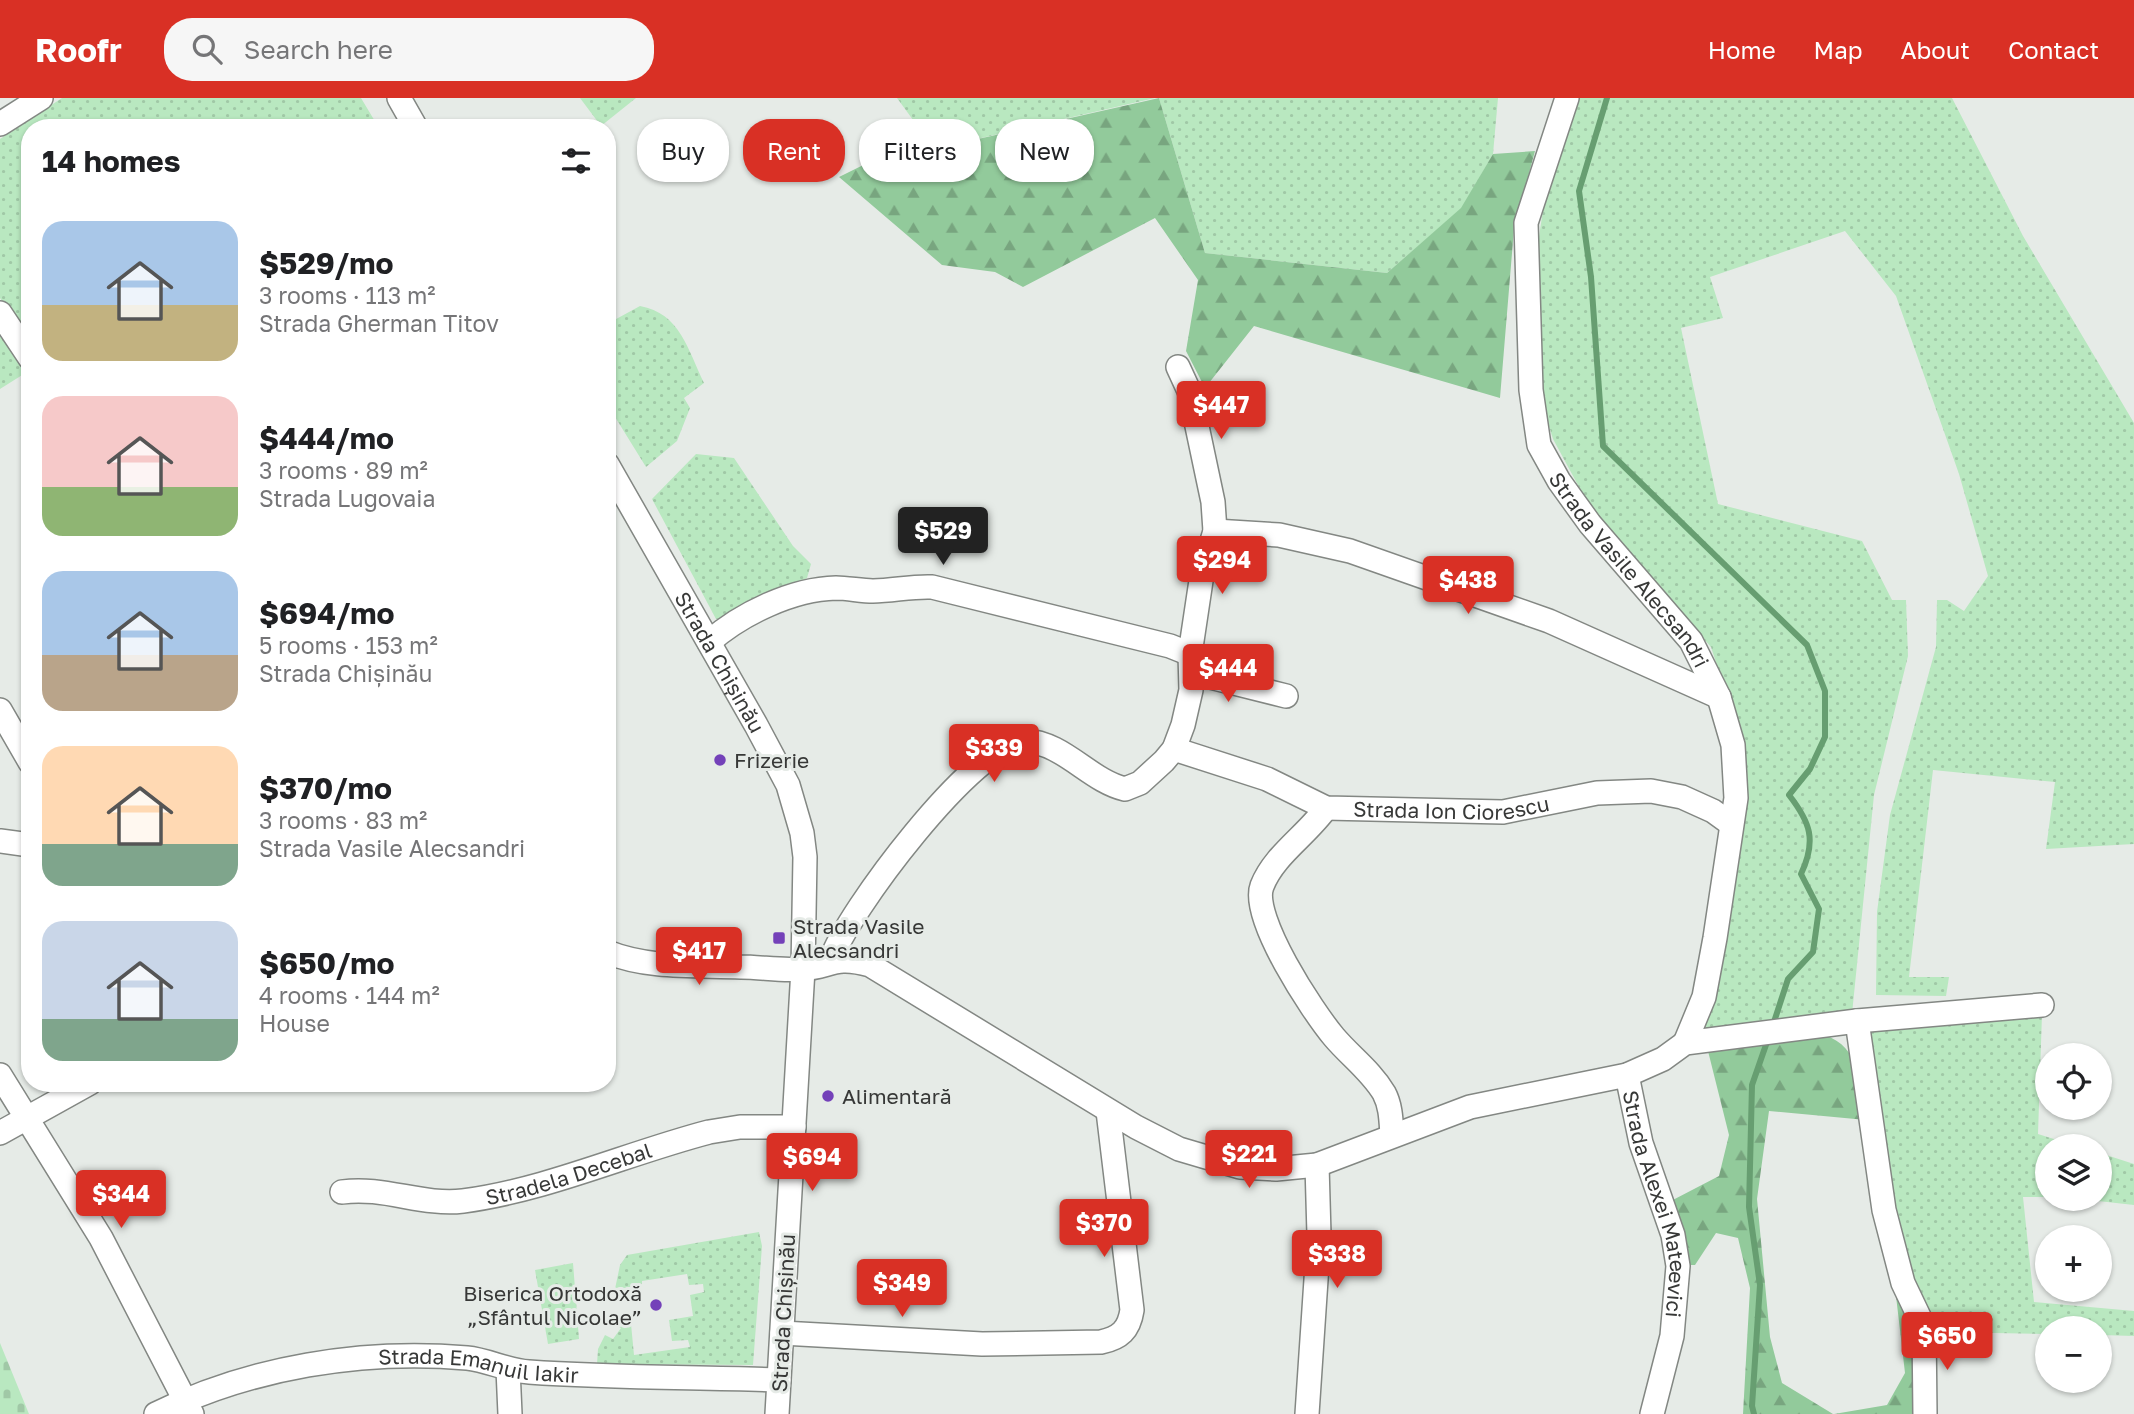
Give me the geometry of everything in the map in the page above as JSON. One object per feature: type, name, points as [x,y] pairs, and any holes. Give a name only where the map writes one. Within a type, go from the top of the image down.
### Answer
[{"type":"street","points":[[0,124],[41,98]]},
{"type":"street","points":[[399,98],[411,119]]},
{"type":"street","name":"Strada Vasile Alecsandri","points":[[1567,98],[1526,223],[1532,404],[1539,445],[1559,481],[1590,524],[1691,641],[1719,697],[1733,745],[1735,769],[1731,824],[1704,997],[1685,1043]]},
{"type":"street","points":[[0,313],[21,344]]},
{"type":"street","points":[[831,960],[845,929],[917,830],[970,775],[1012,743],[1038,743],[1125,789],[1148,777],[1174,749],[1191,697],[1190,661],[1202,574],[1215,531],[1213,502],[1189,393],[1178,367]]},
{"type":"street","name":"Strada Chișinău","points":[[616,480],[775,761],[798,814],[805,857],[803,969],[777,1414]]},
{"type":"street","points":[[1215,531],[1279,535],[1350,551],[1549,621],[1719,697]]},
{"type":"street","points":[[709,642],[765,608],[812,591],[836,588],[874,591],[914,586],[932,587],[1163,644],[1190,661],[1206,676],[1286,696]]},
{"type":"street","points":[[0,710],[21,746]]},
{"type":"street","name":"Strada Ion Ciorescu","points":[[1174,749],[1280,784],[1326,808],[1503,812],[1597,793],[1651,791],[1682,797],[1713,811],[1731,824]]},
{"type":"street","points":[[1326,808],[1267,876],[1259,897],[1262,916],[1281,954],[1333,1036],[1374,1078],[1384,1093],[1392,1135]]},
{"type":"street","points":[[0,841],[21,844]]},
{"type":"street","points":[[616,954],[652,962],[803,969],[831,960],[851,960],[870,965],[1108,1111],[1179,1149],[1240,1167],[1276,1169],[1317,1165],[1478,1105],[1628,1074],[1663,1059],[1685,1043],[1857,1021],[2042,1005]]},
{"type":"street","points":[[1857,1021],[1884,1210],[1903,1283],[1924,1327],[1925,1414]]},
{"type":"street","name":"Strada Alexei Mateevici","points":[[1628,1074],[1641,1143],[1673,1235],[1678,1266],[1672,1336],[1653,1414]]},
{"type":"street","points":[[0,1075],[101,1238],[189,1407]]},
{"type":"street","points":[[0,1133],[74,1092]]},
{"type":"street","points":[[782,1333],[992,1344],[1101,1342],[1122,1334],[1130,1322],[1132,1310],[1108,1111]]},
{"type":"street","name":"Stradela Decebal","points":[[342,1192],[387,1191],[428,1201],[462,1201],[502,1194],[709,1132],[740,1127],[794,1127]]},
{"type":"street","points":[[1307,1414],[1319,1235],[1317,1165]]},
{"type":"street","name":"Strada Emanuil Iakir","points":[[156,1414],[189,1407],[265,1375],[323,1362],[469,1358],[508,1369],[779,1380]]},
{"type":"street","points":[[508,1369],[510,1414]]},
{"type":"green space","points":[[62,98],[361,98],[374,119],[30,119]]},
{"type":"green space","points":[[580,98],[636,98],[610,119],[596,119]]},
{"type":"green space","points":[[897,98],[1155,98],[1064,119],[995,119],[995,135],[981,138],[981,119],[912,119]]},
{"type":"green space","points":[[1159,98],[1498,98],[1493,154],[1462,208],[1387,273],[1205,253]]},
{"type":"green space","points":[[1159,98],[1205,253],[1387,273],[1461,208],[1493,154],[1535,151],[1514,229],[1500,398],[1254,326],[1205,388],[1186,351],[1198,280],[1155,218],[1023,287],[995,272],[942,265],[845,182],[845,174],[859,167],[859,182],[981,182],[981,138],[995,135],[995,182],[1094,182],[1094,119],[1066,119]]},
{"type":"green space","points":[[1576,98],[1952,98],[2023,236],[2134,423],[2134,844],[2046,849],[2055,782],[1933,770],[1909,977],[1949,977],[1946,996],[1876,995],[1877,912],[1890,815],[1936,647],[1937,600],[1947,600],[1964,611],[1988,576],[1959,474],[1896,296],[1845,231],[1710,277],[1723,318],[1681,328],[1718,504],[1862,541],[1892,600],[1906,600],[1908,656],[1874,795],[1852,1014],[1704,1033],[1747,775],[1736,724],[1711,647],[1647,576],[1586,500],[1553,439],[1542,404],[1538,243],[1547,184]]},
{"type":"green space","points":[[21,125],[21,331],[0,298],[0,139]]},
{"type":"green space","points":[[640,306],[665,316],[681,335],[704,383],[684,398],[690,408],[677,441],[646,467],[616,419],[616,319]]},
{"type":"green space","points":[[0,331],[21,363],[21,376],[0,389]]},
{"type":"green space","points":[[696,454],[734,458],[793,546],[811,564],[807,578],[728,618],[716,619],[652,499]]},
{"type":"green space","points":[[2042,1014],[2041,1043],[2035,1043],[2035,1120],[2038,1120],[2038,1134],[2035,1134],[2035,1197],[2023,1197],[2034,1302],[2134,1311],[2134,1336],[2112,1335],[2112,1316],[2035,1316],[2035,1334],[1941,1332],[1928,1318],[1890,1213],[1865,1038],[1876,1029]]},
{"type":"green space","points":[[1824,1035],[1846,1048],[1852,1058],[1860,1081],[1866,1120],[1769,1111],[1757,1199],[1770,1337],[1782,1383],[1833,1414],[1743,1414],[1750,1288],[1738,1238],[1716,1233],[1695,1265],[1686,1265],[1669,1202],[1719,1176],[1729,1135],[1708,1051]]},
{"type":"green space","points":[[2112,1157],[2134,1164],[2134,1205],[2112,1203]]},
{"type":"green space","points":[[759,1232],[762,1246],[753,1365],[597,1364],[598,1349],[605,1335],[613,1339],[621,1328],[613,1325],[622,1318],[625,1324],[631,1324],[634,1355],[690,1347],[688,1340],[672,1341],[669,1320],[693,1316],[690,1295],[704,1292],[703,1284],[689,1285],[687,1274],[642,1281],[642,1286],[615,1289],[620,1265],[627,1255]]},
{"type":"green space","points":[[573,1263],[579,1339],[548,1344],[535,1270]]},
{"type":"green space","points":[[1902,1295],[1917,1330],[1919,1414],[1834,1414],[1887,1405],[1905,1373],[1896,1296]]},
{"type":"green space","points":[[0,1343],[29,1414],[0,1414]]},
{"type":"waterway","points":[[1607,98],[1579,191],[1591,277],[1603,446],[1807,645],[1825,691],[1825,737],[1810,769],[1789,795],[1802,814],[1809,832],[1809,851],[1801,874],[1819,909],[1813,952],[1788,979],[1773,1025]]},
{"type":"waterway","points":[[1754,1414],[1752,1406],[1760,1285],[1749,1207],[1752,1085],[1768,1039]]},
{"type":"place","name":"Frizerie","points":[[720,760]]},
{"type":"place","name":"Strada Vasile Alecsandri","points":[[779,938]]},
{"type":"place","name":"Alimentară","points":[[828,1096]]},
{"type":"place","name":"Biserica Ortodoxă „Sfântul Nicolae”","points":[[656,1305]]}]
